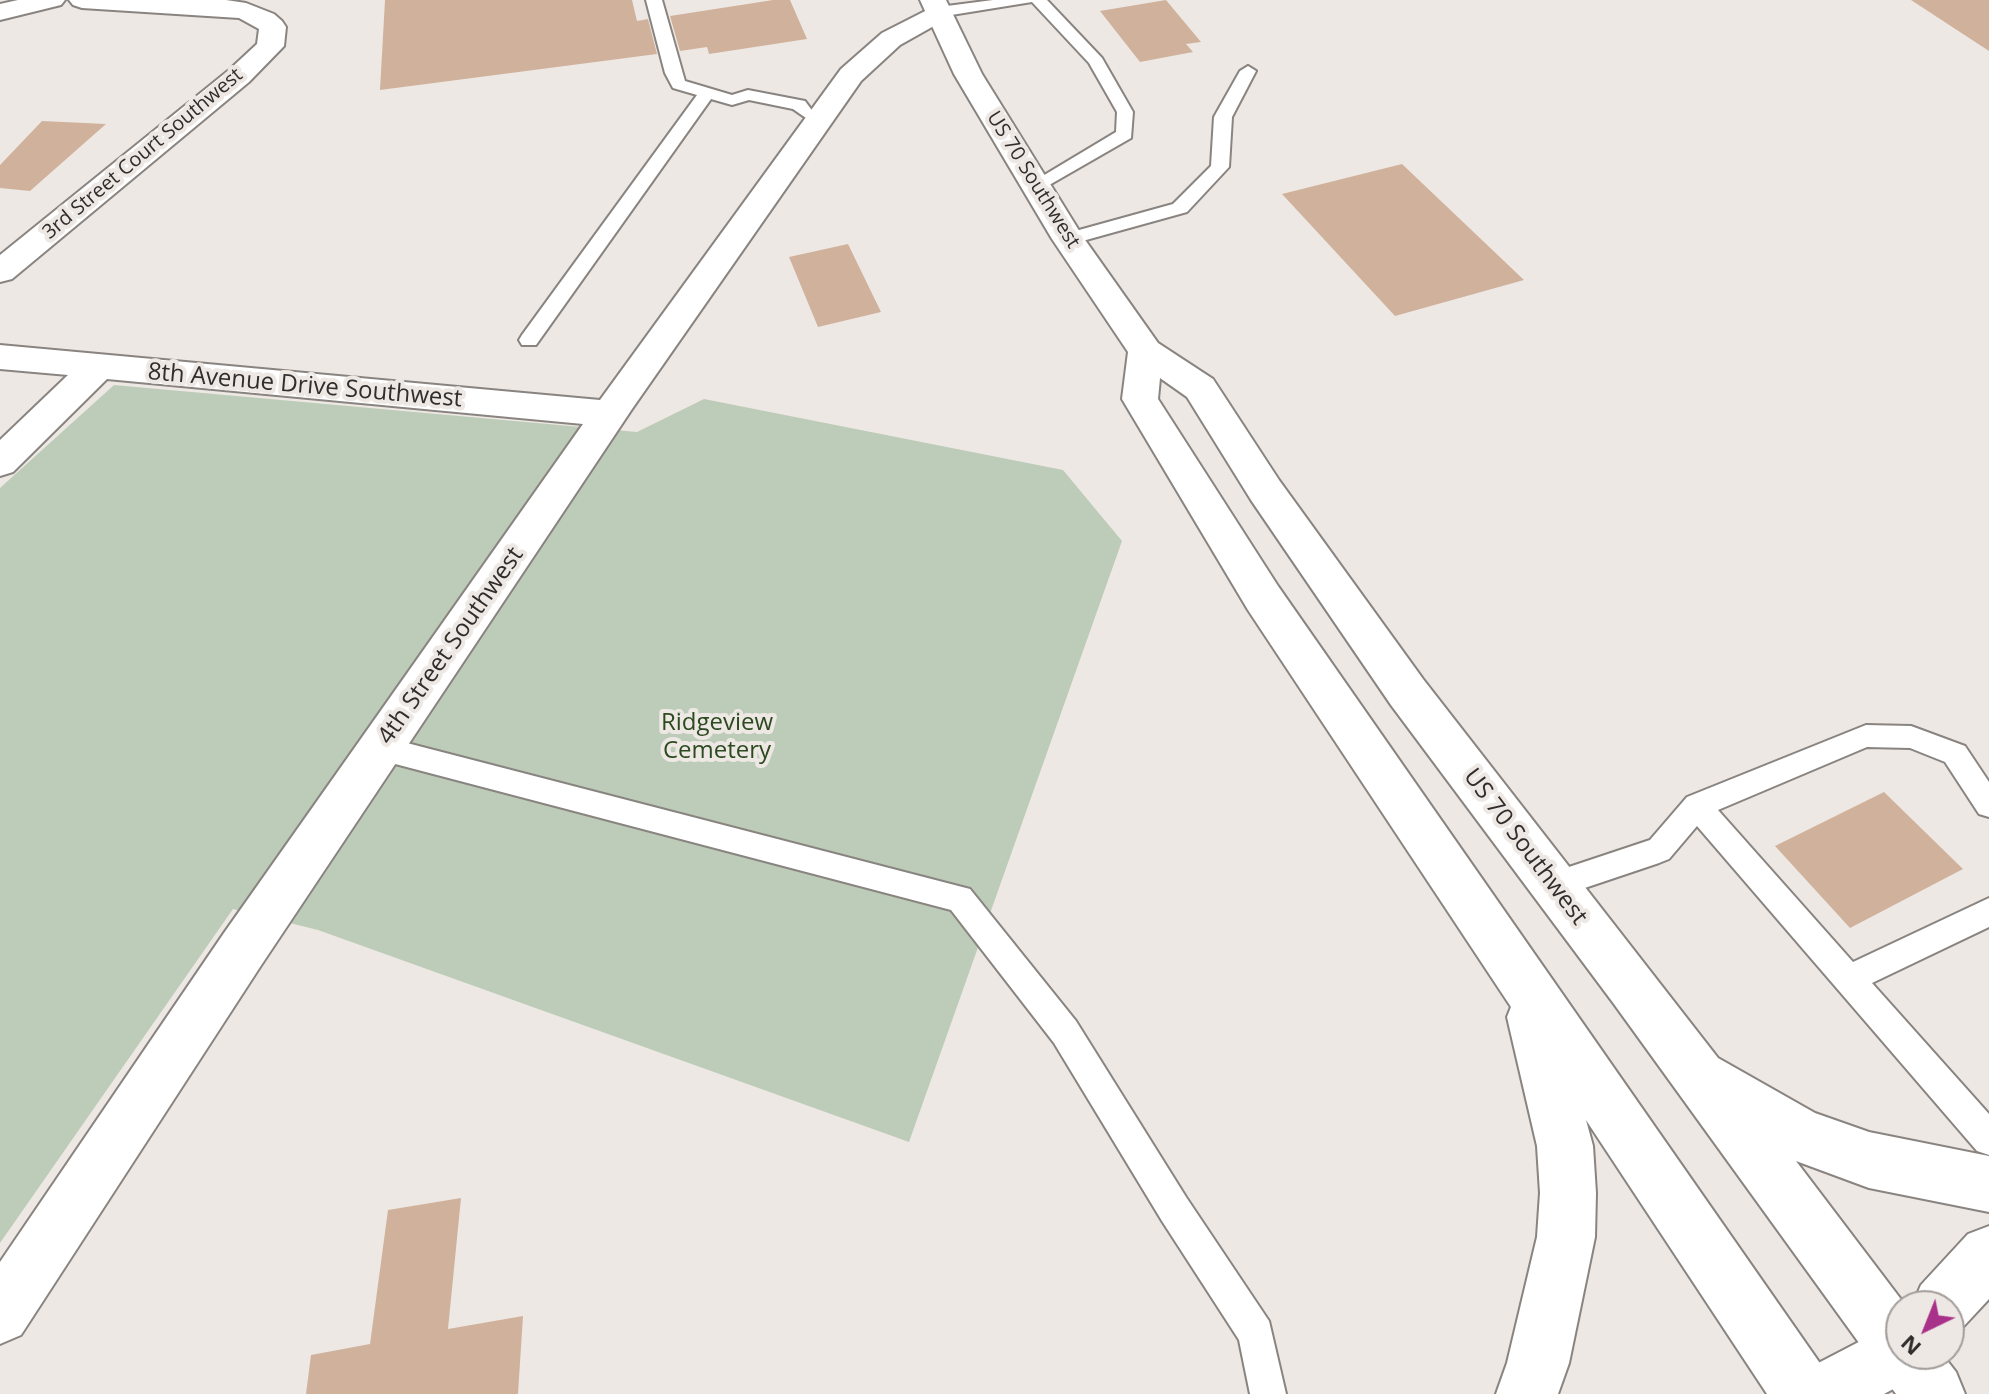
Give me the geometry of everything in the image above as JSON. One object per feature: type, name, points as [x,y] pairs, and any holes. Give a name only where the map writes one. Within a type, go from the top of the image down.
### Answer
[{"type":"street","points":[[0,12],[52,0]]},
{"type":"street","name":"3rd Street Court Southwest","points":[[0,272],[239,76],[270,46],[273,27],[246,11],[82,0]]},
{"type":"street","name":"4th Street Southwest","points":[[0,1314],[380,748],[814,114],[871,54],[936,6]]},
{"type":"street","name":"US 70 Southwest","points":[[936,6],[968,74],[1068,239],[1146,351],[1200,388],[1265,490],[1407,692],[1885,1328]]},
{"type":"street","points":[[1146,351],[1140,399],[1263,598],[1804,1394]]},
{"type":"street","name":"8th Avenue Drive Southwest","points":[[0,357],[610,414]]},
{"type":"street","points":[[0,462],[98,367]]},
{"type":"street","points":[[1525,987],[1565,1146],[1568,1193],[1566,1237],[1538,1363],[1527,1394]]},
{"type":"street","points":[[1694,1070],[1800,1135],[1869,1160],[1989,1184]]},
{"type":"street","points":[[1957,1290],[1989,1255]]},
{"type":"street","points":[[1823,1394],[1885,1360]]},
{"type":"street","name":"US 70 Southwest","points":[[1916,1370],[1934,1394]]},
{"type":"lane","points":[[654,0],[673,73],[679,84],[732,100],[737,107],[788,118],[814,114]]},
{"type":"lane","points":[[936,6],[1026,0]]},
{"type":"lane","points":[[1037,187],[1125,134],[1125,112],[1096,61],[1039,0]]},
{"type":"lane","points":[[1068,239],[1180,208],[1220,167],[1223,117],[1248,71]]},
{"type":"lane","points":[[529,340],[706,94]]},
{"type":"lane","points":[[1555,885],[1659,850],[1697,806],[1866,736],[1911,737],[1955,754],[1989,805]]},
{"type":"lane","points":[[380,748],[960,899],[1065,1032],[1174,1209],[1256,1334],[1268,1394]]},
{"type":"lane","points":[[1697,806],[1989,1139]]},
{"type":"lane","points":[[1849,979],[1989,912]]},
{"type":"green space","name":"Ridgeview Cemetery","points":[[114,385],[637,432],[704,399],[1063,470],[1122,541],[909,1142],[318,930],[233,909],[0,1243],[0,488]]},
{"type":"building","points":[[385,0],[632,0],[637,21],[648,19],[657,54],[380,90]]},
{"type":"building","points":[[790,0],[807,39],[709,54],[707,47],[680,51],[670,16]]},
{"type":"building","points":[[1166,0],[1201,42],[1186,44],[1193,52],[1140,62],[1100,11]]},
{"type":"building","points":[[1911,0],[1989,0],[1989,51]]},
{"type":"building","points":[[42,121],[106,124],[30,191],[0,188],[0,165]]},
{"type":"building","points":[[1402,164],[1524,280],[1395,316],[1282,194]]},
{"type":"building","points":[[848,244],[881,312],[818,327],[789,257]]},
{"type":"building","points":[[1884,792],[1963,869],[1850,928],[1775,846]]},
{"type":"building","points":[[461,1198],[448,1329],[523,1316],[518,1394],[306,1394],[311,1355],[370,1344],[388,1210]]}]
